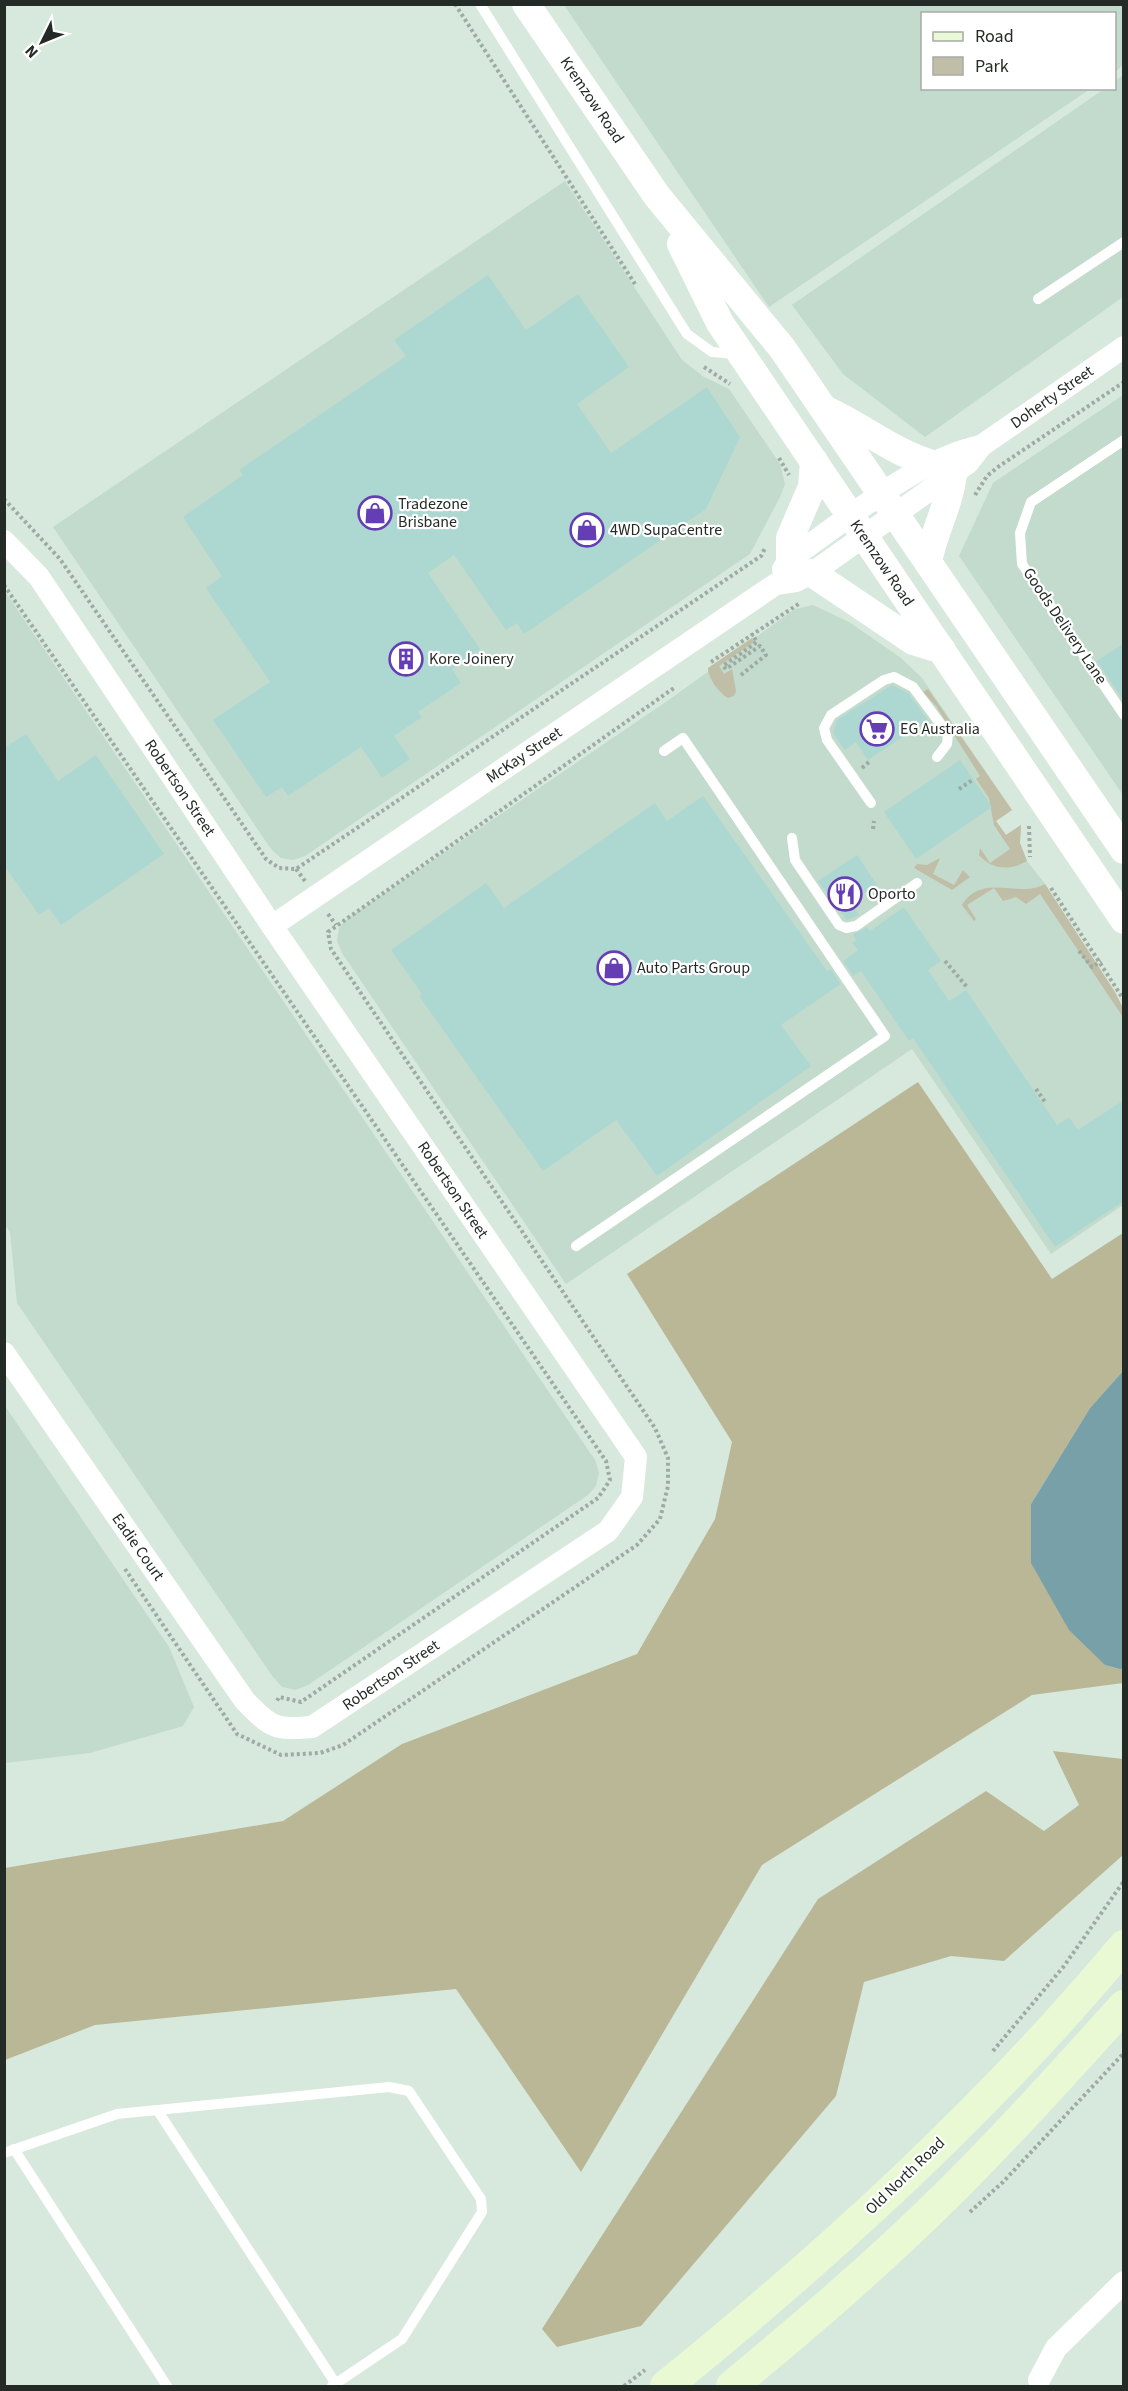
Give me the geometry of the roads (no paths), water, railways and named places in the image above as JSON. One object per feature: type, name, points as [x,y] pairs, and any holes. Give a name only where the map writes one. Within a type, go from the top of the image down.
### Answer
[{"type":"main road","name":"Old North Road","points":[[660,2374],[749,2319],[894,2188],[1048,2034],[1124,1946]]},
{"type":"main road","points":[[732,2386],[863,2274],[953,2189],[1124,2006]]},
{"type":"street","name":"Kremzow Road","points":[[526,4],[657,196],[782,348],[1124,850]]},
{"type":"street","name":"Kremzow Road","points":[[657,196],[720,323],[1124,920]]},
{"type":"street","name":"Doherty Street","points":[[888,505],[942,469],[956,451],[981,446],[1124,348]]},
{"type":"street","points":[[822,408],[849,420],[897,452],[942,469],[950,501],[932,542],[928,562]]},
{"type":"street","points":[[814,461],[812,487],[790,538],[801,566],[913,641],[942,650]]},
{"type":"street","name":"McKay Street","points":[[272,926],[776,584],[796,581],[801,566],[888,505]]},
{"type":"street","name":"Robertson Street","points":[[4,541],[39,577],[272,926],[636,1457],[632,1497],[608,1531],[312,1727],[283,1729]]},
{"type":"street","name":"Eadie Court","points":[[4,1353],[245,1701],[267,1723],[283,1729]]},
{"type":"street","points":[[1038,2384],[1056,2348],[1124,2282]]},
{"type":"lane","points":[[480,4],[687,334],[712,352],[742,354]]},
{"type":"lane","points":[[1038,299],[1124,242]]},
{"type":"lane","name":"Goods Delivery Lane","points":[[1124,440],[1030,502],[1020,533],[1023,564],[1124,715]]},
{"type":"lane","points":[[871,803],[827,740],[824,728],[831,715],[889,678],[901,678],[913,687],[948,734],[947,744],[937,758]]},
{"type":"lane","points":[[576,1246],[885,1036],[683,738],[664,751]]},
{"type":"lane","points":[[792,838],[795,860],[839,925],[846,928],[856,926],[917,883]]},
{"type":"lane","points":[[158,2111],[334,2385],[402,2339],[482,2212],[481,2199],[408,2091],[389,2087],[117,2114],[9,2151],[167,2386]]},
{"type":"water","points":[[1123,1371],[1123,1670],[1105,1665],[1069,1630],[1031,1563],[1031,1504],[1090,1408]]},
{"type":"place","name":"Tradezone Brisbane","points":[[375,513]]},
{"type":"place","name":"4WD SupaCentre","points":[[587,530]]},
{"type":"place","name":"Kore Joinery","points":[[406,659]]},
{"type":"place","name":"EG Australia","points":[[877,729]]},
{"type":"place","name":"Oporto","points":[[845,894]]},
{"type":"place","name":"Auto Parts Group","points":[[614,968]]}]
